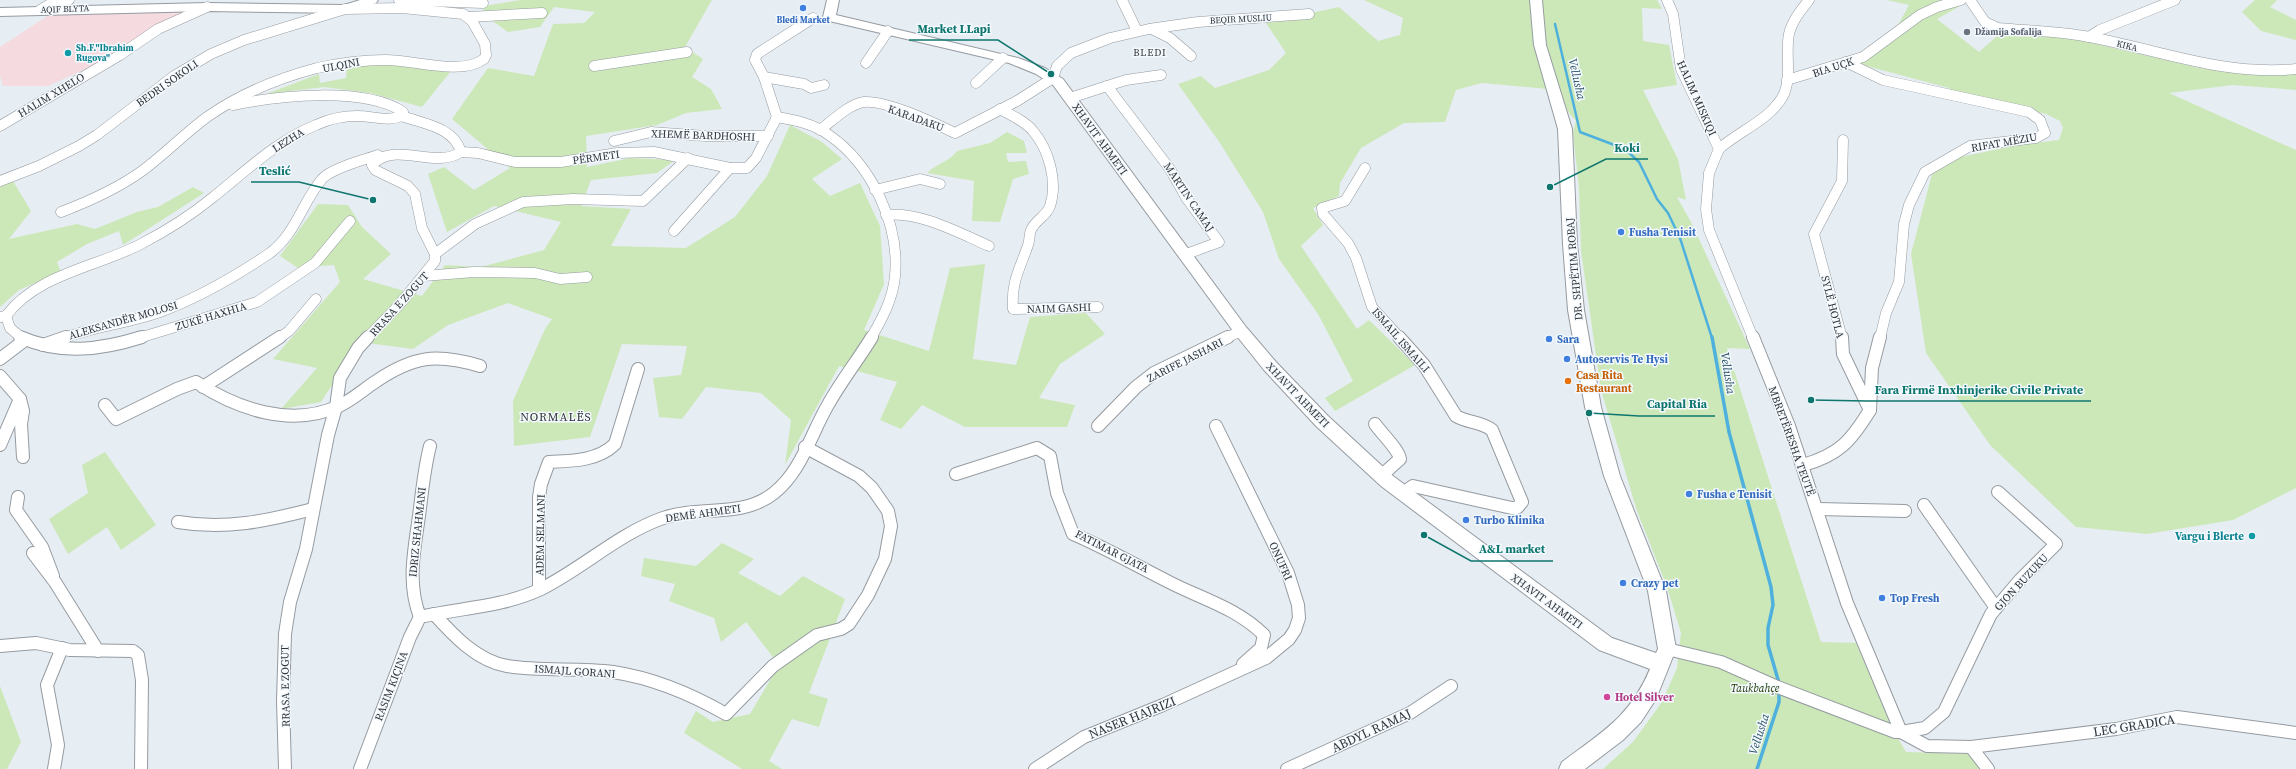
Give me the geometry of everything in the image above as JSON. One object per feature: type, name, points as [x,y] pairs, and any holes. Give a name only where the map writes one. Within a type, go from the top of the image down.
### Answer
[{"type":"street","points":[[40,10],[52,3],[68,0]]},
{"type":"street","name":"AQIF BLYTA","points":[[0,12],[207,7],[345,9],[372,0]]},
{"type":"street","points":[[399,0],[483,3]]},
{"type":"street","name":"XHAVIT AHMETI","points":[[833,0],[829,17],[888,31],[929,38],[1003,58],[1037,68],[1053,78],[1070,98],[1241,331],[1297,395],[1381,476],[1606,644],[1664,656]]},
{"type":"street","points":[[1122,0],[1137,31]]},
{"type":"street","name":"DR. SHPËTIM ROBAJ","points":[[1536,0],[1540,45],[1565,129],[1570,244],[1576,310],[1592,407],[1612,476],[1657,591],[1664,656]]},
{"type":"street","name":"HALIM MISKIQI","points":[[1667,0],[1673,14],[1681,69],[1719,149]]},
{"type":"street","points":[[1719,149],[1753,125],[1780,101],[1787,80],[1787,46],[1790,30],[1809,0]]},
{"type":"street","name":"BIA UÇK","points":[[1787,80],[1871,53],[1924,13],[1961,0]]},
{"type":"street","name":"KIKA","points":[[1970,0],[1985,22],[1998,28],[2089,37],[2200,64],[2255,70],[2280,71],[2296,69]]},
{"type":"street","points":[[2089,37],[2100,30],[2175,0]]},
{"type":"street","name":"HALIM XHELO","points":[[0,126],[47,100],[89,72],[120,55],[158,29],[207,7]]},
{"type":"street","points":[[345,9],[431,10],[463,14],[470,18],[542,13]]},
{"type":"street","name":"BEDRI SOKOLI","points":[[0,181],[51,161],[97,135],[174,76],[211,54],[244,40],[345,9]]},
{"type":"street","name":"BEQIR MUSLIU","points":[[1053,78],[1057,66],[1071,53],[1110,38],[1137,31],[1240,18],[1266,19],[1309,14]]},
{"type":"street","name":"ULQINI","points":[[61,212],[101,196],[134,178],[221,108],[246,99],[288,78],[356,62],[388,60],[463,67],[473,66],[480,63],[489,53],[487,46],[470,18]]},
{"type":"street","points":[[777,117],[764,77],[755,60],[757,54],[813,18]]},
{"type":"street","points":[[1149,29],[1170,38],[1191,56]]},
{"type":"street","points":[[866,63],[888,31]]},
{"type":"street","points":[[594,66],[687,52]]},
{"type":"street","points":[[976,83],[1003,58]]},
{"type":"street","name":"RIFAT MËZIU","points":[[1846,62],[1883,80],[2029,112],[2039,117],[2045,133],[2041,136],[2029,139],[2006,140],[1970,146],[1934,165],[1925,172],[1909,205],[1904,224],[1899,282],[1886,313],[1872,368],[1870,410]]},
{"type":"street","points":[[1070,98],[1107,86],[1160,75]]},
{"type":"street","points":[[764,77],[804,84],[811,88],[824,85]]},
{"type":"street","name":"KARADAKU","points":[[820,130],[858,104],[866,102],[892,108],[955,133],[1017,101],[1053,78]]},
{"type":"street","name":"MARTIN CAMAJ","points":[[1107,86],[1170,168],[1187,199],[1219,242],[1184,255]]},
{"type":"street","points":[[246,99],[299,94],[339,95],[397,108],[403,112],[402,116],[442,128],[450,133],[457,140],[461,152],[458,155],[445,159],[386,155],[374,161],[372,165],[375,170],[408,186],[415,194],[422,228],[435,254],[475,224],[523,202],[573,199],[643,201],[688,158]]},
{"type":"street","points":[[0,119],[47,100]]},
{"type":"street","name":"NAIM GASHI","points":[[1000,109],[1017,119],[1033,132],[1042,147],[1053,183],[1050,208],[1031,229],[1029,244],[1013,277],[1013,309],[1098,307]]},
{"type":"street","name":"LEZHA","points":[[3,317],[10,307],[29,291],[125,252],[170,228],[209,200],[271,150],[296,134],[318,124],[341,118],[356,116],[392,119],[402,116]]},
{"type":"street","name":"DEMË AHMETI","points":[[434,614],[501,602],[539,589],[566,575],[621,537],[665,517],[735,511],[766,499],[784,484],[794,472],[828,403],[871,338],[890,298],[896,275],[891,232],[876,190],[846,150],[829,135],[820,130],[798,121],[777,117]]},
{"type":"street","name":"PËRMETI","points":[[461,152],[478,153],[515,162],[561,162],[617,153],[654,152],[730,168],[747,168],[756,158],[777,117]]},
{"type":"street","name":"XHEMË BARDHOSHI","points":[[614,141],[651,132],[706,136],[768,136]]},
{"type":"street","name":"SYLË HOTLA","points":[[1843,140],[1843,179],[1838,194],[1828,206],[1816,227],[1814,234],[1842,334],[1843,354],[1870,410]]},
{"type":"street","name":"MBRETËRESHA TEUTË","points":[[1719,149],[1709,173],[1706,209],[1709,230],[1802,465],[1818,509],[1847,603],[1901,732]]},
{"type":"street","name":"ALEKSANDËR MOLOSI","points":[[43,345],[93,328],[159,312],[199,295],[271,252],[290,231],[318,184],[330,173],[364,161],[376,155],[386,155]]},
{"type":"street","points":[[674,231],[730,168]]},
{"type":"street","name":"ISMAIL ISMAILI","points":[[1364,168],[1345,201],[1340,204],[1324,207],[1321,210],[1348,243],[1356,258],[1362,281],[1372,307],[1424,365],[1456,416],[1461,420],[1482,423],[1492,430],[1522,502],[1517,508],[1512,508],[1413,486],[1403,493]]},
{"type":"street","points":[[876,190],[920,179],[940,184]]},
{"type":"street","points":[[886,215],[895,214],[936,223],[988,246]]},
{"type":"street","name":"ZUKË HAXHIA","points":[[24,340],[64,349],[100,349],[257,302],[315,263],[350,221]]},
{"type":"street","name":"RRASA E ZOGUT","points":[[285,769],[283,693],[285,634],[290,602],[306,549],[328,435],[336,407],[340,378],[347,364],[358,348],[399,305],[435,261],[435,254]]},
{"type":"street","points":[[423,276],[474,272],[535,273],[560,278],[587,278]]},
{"type":"street","points":[[203,387],[275,341],[289,330],[316,300]]},
{"type":"street","points":[[0,359],[24,340],[10,329],[3,317]]},
{"type":"street","name":"ZARIFE JASHARI","points":[[1098,426],[1136,387],[1154,373],[1241,331]]},
{"type":"street","points":[[105,404],[116,419],[190,383],[196,382],[230,403],[270,416],[297,415],[336,407],[387,374],[413,362],[441,357],[480,366]]},
{"type":"street","name":"ADEM SELMANI","points":[[539,589],[539,497],[549,462],[579,461],[602,453],[615,444],[638,369]]},
{"type":"street","points":[[0,376],[20,399],[24,411],[21,424],[23,457]]},
{"type":"street","points":[[0,445],[20,399]]},
{"type":"street","points":[[1802,465],[1823,460],[1836,453],[1858,430],[1870,410]]},
{"type":"street","points":[[1375,424],[1386,440],[1399,452],[1400,459],[1381,476]]},
{"type":"street","name":"ONUFRI","points":[[1216,426],[1285,567],[1298,605],[1299,618],[1295,630],[1289,639],[1266,658],[1233,672]]},
{"type":"street","name":"IDRIZ SHAHMANI","points":[[420,617],[414,604],[410,578],[423,471],[430,446]]},
{"type":"street","name":"ISMAJL GORANI","points":[[434,614],[463,645],[490,661],[506,666],[613,672],[642,678],[691,697],[726,714],[773,666],[817,634],[841,629],[849,624],[868,595],[884,559],[891,526],[888,511],[884,505],[872,488],[858,476],[821,454],[805,447]]},
{"type":"street","name":"FATIMAR GJATA","points":[[956,474],[1037,448],[1047,453],[1052,460],[1057,493],[1073,534],[1193,593],[1225,606],[1258,629],[1264,635],[1261,648],[1233,672]]},
{"type":"street","name":"GJON BUZUKU","points":[[1901,732],[1918,732],[1944,712],[1991,614],[2020,580],[2056,544],[1998,492]]},
{"type":"street","points":[[18,497],[16,510],[42,547],[49,561],[55,582]]},
{"type":"street","points":[[1924,504],[1996,608]]},
{"type":"street","points":[[178,522],[211,528],[235,527],[313,509]]},
{"type":"street","points":[[1818,509],[1905,511]]},
{"type":"street","points":[[33,553],[55,582],[98,652]]},
{"type":"street","points":[[420,617],[434,614]]},
{"type":"street","name":"RASIM KIÇINA","points":[[360,769],[410,637],[420,617]]},
{"type":"street","points":[[0,646],[36,643],[62,648],[98,652],[132,651],[138,655],[142,674],[139,733],[141,769]]},
{"type":"street","points":[[54,769],[58,745],[47,685],[62,648]]},
{"type":"street","points":[[1569,769],[1616,733],[1634,716],[1649,693],[1664,656]]},
{"type":"street","name":"LEC GRADICA","points":[[1664,656],[1721,662],[1791,692],[1895,732],[1901,732],[1927,746],[1971,747],[2109,730],[2177,718],[2296,733]]},
{"type":"street","name":"NASER HAJRIZI","points":[[1035,769],[1084,736],[1164,705],[1233,672]]},
{"type":"street","name":"ABDYL RAMAJ","points":[[1287,769],[1410,712],[1451,686]]},
{"type":"street","points":[[1971,747],[1988,769]]},
{"type":"shaded area","points":[[196,9],[170,19],[142,34],[116,55],[48,86],[3,86],[0,76],[0,47],[52,13]]},
{"type":"green space","points":[[521,0],[712,0],[685,47],[703,59],[692,77],[711,89],[722,109],[686,113],[657,125],[586,136],[587,167],[630,158],[675,160],[657,173],[591,180],[581,206],[631,209],[611,246],[686,248],[735,217],[767,176],[790,125],[822,142],[842,159],[812,179],[830,196],[860,183],[880,226],[884,284],[864,330],[929,351],[950,268],[985,264],[973,359],[1016,365],[1030,317],[1086,313],[1105,334],[1060,364],[1039,398],[1075,405],[1067,427],[965,427],[922,405],[901,429],[880,420],[897,382],[839,366],[785,465],[791,420],[761,393],[706,387],[682,419],[659,417],[653,378],[681,375],[687,346],[622,344],[590,437],[514,446],[513,401],[545,329],[552,319],[508,303],[448,325],[413,349],[360,342],[321,402],[281,409],[317,368],[273,359],[340,282],[334,265],[298,268],[280,256],[318,204],[348,205],[362,227],[391,254],[363,279],[422,296],[445,265],[481,267],[544,250],[561,222],[494,206],[447,232],[428,174],[444,167],[474,190],[510,168],[452,119],[488,68],[534,76],[553,24],[584,23],[595,12],[554,7],[540,27],[508,32],[483,14],[484,6]]},
{"type":"green space","name":"Taukbahçe","points":[[1364,0],[1657,0],[1662,9],[1642,8],[1643,41],[1669,45],[1677,85],[1643,90],[1678,159],[1686,200],[1677,197],[1691,222],[1750,349],[1727,348],[1821,642],[1856,643],[1896,735],[1906,752],[1969,754],[1979,769],[1603,769],[1633,742],[1662,702],[1677,668],[1681,633],[1667,587],[1637,511],[1601,390],[1581,251],[1579,188],[1573,133],[1576,121],[1548,89],[1482,83],[1456,90],[1445,122],[1404,123],[1361,148],[1340,183],[1339,196],[1313,208],[1323,225],[1301,246],[1357,329],[1369,320],[1415,365],[1335,411],[1325,398],[1353,381],[1318,314],[1279,259],[1263,212],[1220,143],[1178,84],[1201,76],[1215,88],[1269,70],[1286,53],[1266,23],[1339,7],[1378,41],[1400,35],[1403,18]]},
{"type":"green space","points":[[1887,0],[1959,0],[1960,6],[1937,19],[1979,52],[2004,30],[2079,40],[2200,68],[2233,72],[2296,73],[2296,90],[2233,85],[2169,93],[2296,150],[2296,488],[2233,520],[2147,534],[2076,527],[1990,445],[1926,353],[1911,254],[1932,174],[1961,157],[2017,145],[2059,140],[2063,128],[2060,121],[2046,114],[1948,91],[1949,88],[1859,64],[1875,43],[1897,27],[1909,5]]},
{"type":"green space","points":[[2255,0],[2277,0],[2270,7],[2296,20],[2296,40],[2261,31],[2242,12]]},
{"type":"green space","points":[[378,64],[451,71],[422,107],[370,93],[324,87],[266,94],[319,74],[320,83],[346,78],[347,66]]},
{"type":"green space","points":[[1007,132],[1024,141],[1027,153],[1006,153],[1008,162],[1026,161],[1029,174],[1013,179],[1000,222],[972,221],[974,181],[927,173],[950,158],[957,151],[990,143]]},
{"type":"green space","points":[[13,181],[31,211],[9,239],[77,224],[95,229],[137,212],[158,207],[193,187],[204,193],[123,245],[119,231],[87,244],[57,262],[61,272],[19,290],[0,307],[0,187]]},
{"type":"green space","points":[[105,452],[156,525],[121,550],[107,527],[68,554],[49,519],[88,493],[82,465]]},
{"type":"green space","points":[[722,543],[754,559],[738,573],[780,596],[803,576],[845,599],[809,693],[828,699],[819,727],[792,719],[769,761],[782,769],[742,769],[684,733],[696,711],[713,722],[750,714],[779,665],[746,622],[721,642],[714,618],[669,601],[675,584],[641,576],[644,558],[696,566]]},
{"type":"green space","points":[[0,686],[21,742],[7,769],[0,769]]},
{"type":"waterway","name":"Vellusha","points":[[1555,24],[1580,132],[1625,149],[1639,162],[1657,199],[1668,213],[1680,238],[1712,338]]},
{"type":"waterway","name":"Vellusha","points":[[1712,337],[1729,432],[1771,587],[1773,605],[1768,628],[1768,645],[1779,683]]},
{"type":"waterway","name":"Vellusha","points":[[1757,769],[1779,702],[1779,691]]},
{"type":"place","name":"Bledi Market","points":[[803,8]]},
{"type":"place","name":"Džamija Sofalija","points":[[1967,32]]},
{"type":"place","name":"Sh.F.\"Ibrahim Rugova\"","points":[[68,53]]},
{"type":"place","name":"Market LLapi","points":[[1051,74]]},
{"type":"place","name":"Koki","points":[[1550,187]]},
{"type":"place","name":"Teslić","points":[[373,200]]},
{"type":"place","name":"Fusha Tenisit","points":[[1621,232]]},
{"type":"place","name":"Sara","points":[[1549,339]]},
{"type":"place","name":"Autoservis Te Hysi","points":[[1567,359]]},
{"type":"place","name":"Casa Rita Restaurant","points":[[1568,381]]},
{"type":"place","name":"Fara Firmë Inxhinjerike Civile Private","points":[[1811,400]]},
{"type":"place","name":"Capital Ria","points":[[1589,413]]},
{"type":"place","name":"Fusha e Tenisit","points":[[1689,494]]},
{"type":"place","name":"Turbo Klinika","points":[[1466,520]]},
{"type":"place","name":"A&L market","points":[[1424,535]]},
{"type":"place","name":"Vargu i Blerte","points":[[2252,536]]},
{"type":"place","name":"Crazy pet","points":[[1623,583]]},
{"type":"place","name":"Top Fresh","points":[[1882,598]]},
{"type":"place","name":"Hotel Silver","points":[[1607,697]]},
{"type":"district","name":"BLEDI","points":[[1150,52]]},
{"type":"district","name":"NORMALËS","points":[[556,417]]}]
